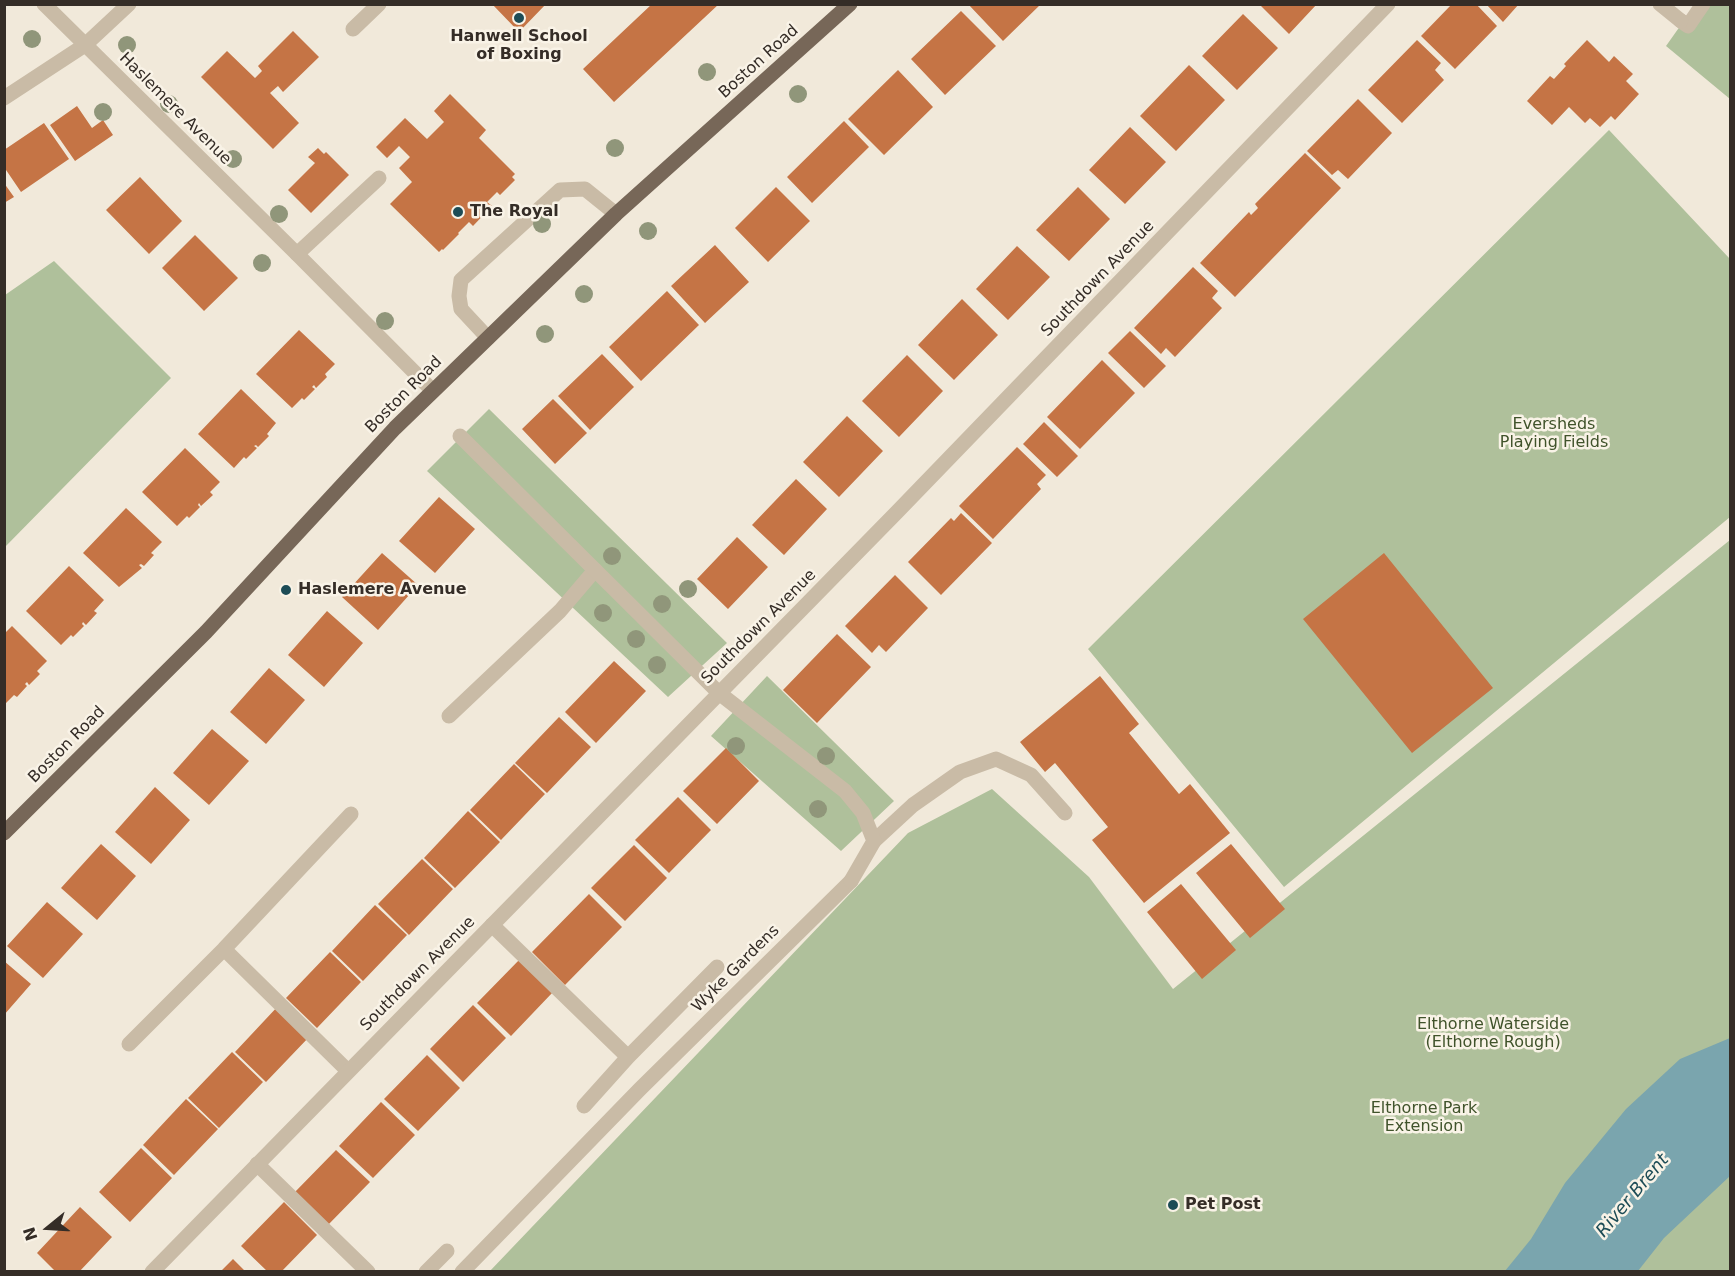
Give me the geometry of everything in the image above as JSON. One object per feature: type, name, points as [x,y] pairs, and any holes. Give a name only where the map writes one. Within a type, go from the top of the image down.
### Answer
[{"type":"main road","name":"Boston Road","points":[[4,833],[206,632],[395,428],[616,214],[850,4]]},
{"type":"street","name":"Haslemere Avenue","points":[[44,4],[433,391]]},
{"type":"street","points":[[4,98],[85,45],[129,4]]},
{"type":"street","points":[[353,29],[379,4]]},
{"type":"street","name":"Southdown Avenue","points":[[152,1272],[905,504],[1388,4]]},
{"type":"street","points":[[1660,4],[1688,26],[1703,4]]},
{"type":"street","points":[[297,254],[379,178]]},
{"type":"street","points":[[488,338],[461,309],[459,296],[461,280],[560,190],[585,189],[616,214]]},
{"type":"street","points":[[460,436],[719,693],[845,791],[863,813],[874,841]]},
{"type":"street","points":[[449,716],[560,611],[595,570]]},
{"type":"street","name":"Wyke Gardens","points":[[462,1272],[640,1089],[851,881],[874,841],[913,805],[960,772],[996,759],[1031,775],[1065,813]]},
{"type":"street","points":[[129,1044],[224,949],[351,814]]},
{"type":"street","points":[[492,925],[628,1057]]},
{"type":"street","points":[[224,949],[348,1071]]},
{"type":"street","points":[[584,1106],[628,1057],[717,967]]},
{"type":"street","points":[[257,1164],[368,1272]]},
{"type":"street","points":[[426,1272],[447,1251]]},
{"type":"green space","points":[[1695,5],[1730,5],[1730,99],[1666,46]]},
{"type":"green space","name":"Eversheds Playing Fields","points":[[1609,130],[1730,259],[1730,517],[1284,887],[1088,649]]},
{"type":"green space","points":[[54,261],[171,378],[5,547],[5,295]]},
{"type":"green space","points":[[489,409],[727,643],[668,697],[427,471]]},
{"type":"green space","name":"Elthorne Waterside (Elthorne Rough)","points":[[1730,540],[1730,1271],[489,1272],[908,833],[992,789],[1089,877],[1173,989]]},
{"type":"green space","points":[[767,676],[894,801],[841,851],[711,736]]},
{"type":"water","name":"River Brent","points":[[1730,1038],[1730,1176],[1664,1238],[1638,1271],[1505,1271],[1531,1239],[1565,1183],[1626,1109],[1680,1059]]},
{"type":"building","name":"Hanwell School of Boxing","points":[[492,4],[546,4],[519,32]]},
{"type":"building","points":[[652,4],[719,4],[614,102],[583,69]]},
{"type":"building","points":[[968,4],[1041,4],[1003,41]]},
{"type":"building","points":[[1259,4],[1317,4],[1289,34]]},
{"type":"building","points":[[1452,4],[1476,4],[1497,26],[1455,69],[1421,36]]},
{"type":"building","points":[[1486,4],[1519,4],[1503,22]]},
{"type":"building","points":[[961,11],[996,46],[945,95],[911,59]]},
{"type":"building","points":[[1243,14],[1278,48],[1237,90],[1202,56]]},
{"type":"building","points":[[293,31],[319,57],[283,92],[278,86],[270,93],[299,123],[273,149],[201,77],[227,51],[255,78],[262,71],[258,66]]},
{"type":"building","points":[[1417,40],[1441,63],[1435,70],[1444,80],[1402,123],[1368,90]]},
{"type":"building","points":[[1587,40],[1609,62],[1614,56],[1633,74],[1626,81],[1639,94],[1615,120],[1611,116],[1600,127],[1590,118],[1585,123],[1569,107],[1552,125],[1527,101],[1550,76],[1554,79],[1566,66],[1564,64]]},
{"type":"building","points":[[1189,65],[1225,100],[1176,151],[1140,116]]},
{"type":"building","points":[[898,70],[933,107],[884,155],[848,119]]},
{"type":"building","points":[[450,94],[486,130],[479,138],[515,174],[512,177],[515,180],[500,195],[497,192],[487,202],[492,206],[473,226],[469,222],[439,252],[390,204],[412,182],[399,168],[410,157],[399,146],[387,158],[376,147],[405,118],[427,139],[444,122],[434,111]]},
{"type":"building","points":[[1358,99],[1392,133],[1348,179],[1338,170],[1332,175],[1307,151]]},
{"type":"building","points":[[77,106],[92,128],[103,120],[113,135],[75,161],[50,125]]},
{"type":"building","points":[[844,121],[869,147],[812,203],[787,177]]},
{"type":"building","points":[[44,123],[69,159],[21,192],[4,167],[4,150]]},
{"type":"building","points":[[1130,127],[1166,162],[1125,204],[1089,170]]},
{"type":"building","points":[[318,148],[324,154],[326,152],[349,175],[311,213],[288,190],[315,163],[308,157]]},
{"type":"building","points":[[1305,153],[1341,188],[1235,297],[1200,263],[1249,212],[1251,215],[1258,208],[1255,204]]},
{"type":"building","points":[[140,177],[182,221],[149,254],[106,210]]},
{"type":"building","points":[[4,183],[14,197],[4,203]]},
{"type":"building","points":[[776,187],[810,221],[768,262],[735,228]]},
{"type":"building","points":[[1078,187],[1110,219],[1069,261],[1036,230]]},
{"type":"building","points":[[195,235],[238,278],[204,311],[162,268]]},
{"type":"building","points":[[715,245],[749,282],[705,323],[671,286]]},
{"type":"building","points":[[1017,246],[1050,277],[1008,320],[976,289]]},
{"type":"building","points":[[1193,267],[1218,291],[1212,298],[1222,308],[1175,357],[1166,348],[1161,354],[1134,328]]},
{"type":"building","points":[[667,291],[699,325],[641,381],[609,347]]},
{"type":"building","points":[[962,299],[998,335],[954,380],[918,345]]},
{"type":"building","points":[[299,330],[335,364],[325,374],[327,377],[316,388],[314,385],[312,387],[315,389],[292,408],[256,374]]},
{"type":"building","points":[[1130,331],[1166,366],[1144,388],[1108,353]]},
{"type":"building","points":[[602,354],[634,387],[590,430],[558,396]]},
{"type":"building","points":[[907,355],[943,391],[899,437],[862,401]]},
{"type":"building","points":[[1102,360],[1135,393],[1080,449],[1047,417]]},
{"type":"building","points":[[241,389],[276,423],[267,434],[269,436],[258,447],[254,446],[257,448],[234,468],[198,434]]},
{"type":"building","points":[[553,399],[587,433],[555,464],[522,429]]},
{"type":"building","points":[[847,416],[883,451],[839,497],[803,462]]},
{"type":"building","points":[[1044,422],[1078,456],[1057,477],[1023,444]]},
{"type":"building","points":[[1017,447],[1046,475],[1037,484],[1041,489],[993,539],[959,506]]},
{"type":"building","points":[[185,448],[220,482],[210,492],[213,495],[201,506],[199,503],[200,507],[177,526],[142,492]]},
{"type":"building","points":[[796,479],[827,509],[784,555],[752,525]]},
{"type":"building","points":[[439,497],[475,529],[435,573],[399,541]]},
{"type":"building","points":[[126,508],[162,542],[151,553],[154,555],[144,566],[139,565],[142,568],[119,587],[83,553]]},
{"type":"building","points":[[961,513],[992,543],[941,595],[908,562],[951,518],[954,521]]},
{"type":"building","points":[[737,537],[768,567],[728,609],[697,579]]},
{"type":"building","points":[[382,553],[418,585],[378,630],[342,597]]},
{"type":"building","points":[[1384,553],[1493,688],[1412,753],[1303,619]]},
{"type":"building","points":[[69,566],[104,600],[94,611],[97,613],[86,625],[83,622],[84,626],[61,645],[26,611]]},
{"type":"building","points":[[895,575],[928,608],[886,652],[879,645],[872,653],[845,626]]},
{"type":"building","points":[[327,611],[363,643],[324,687],[288,655]]},
{"type":"building","points":[[12,626],[47,661],[37,671],[40,674],[29,685],[27,682],[25,684],[27,686],[17,697],[14,695],[4,705],[4,634]]},
{"type":"building","points":[[837,634],[871,667],[817,723],[783,690]]},
{"type":"building","points":[[614,661],[646,691],[596,743],[565,712]]},
{"type":"building","points":[[269,668],[305,700],[266,744],[230,712]]},
{"type":"building","points":[[1100,676],[1139,724],[1129,733],[1179,794],[1190,784],[1230,833],[1144,903],[1092,840],[1108,827],[1055,763],[1045,772],[1020,742]]},
{"type":"building","points":[[559,717],[591,747],[547,793],[515,763]]},
{"type":"building","points":[[212,729],[249,761],[209,805],[173,773]]},
{"type":"building","points":[[726,748],[759,781],[717,824],[683,791]]},
{"type":"building","points":[[514,764],[545,794],[501,840],[470,810]]},
{"type":"building","points":[[155,787],[190,820],[151,864],[115,832]]},
{"type":"building","points":[[678,797],[711,830],[669,873],[635,840]]},
{"type":"building","points":[[468,811],[500,842],[455,888],[424,858]]},
{"type":"building","points":[[101,844],[136,876],[97,920],[61,888]]},
{"type":"building","points":[[1231,844],[1285,909],[1250,938],[1196,873]]},
{"type":"building","points":[[634,845],[667,878],[625,921],[591,888]]},
{"type":"building","points":[[422,859],[453,889],[409,935],[378,904]]},
{"type":"building","points":[[1181,884],[1236,950],[1202,979],[1147,912]]},
{"type":"building","points":[[589,894],[622,927],[565,985],[532,952]]},
{"type":"building","points":[[47,902],[83,934],[43,978],[7,946]]},
{"type":"building","points":[[375,905],[407,935],[363,981],[332,951]]},
{"type":"building","points":[[330,952],[361,982],[317,1028],[286,998]]},
{"type":"building","points":[[520,959],[553,992],[511,1036],[477,1003]]},
{"type":"building","points":[[4,961],[31,984],[4,1015]]},
{"type":"building","points":[[279,1005],[310,1036],[266,1082],[235,1052]]},
{"type":"building","points":[[473,1005],[506,1038],[463,1082],[430,1049]]},
{"type":"building","points":[[232,1052],[263,1082],[219,1128],[188,1098]]},
{"type":"building","points":[[427,1055],[460,1088],[418,1131],[384,1099]]},
{"type":"building","points":[[186,1099],[218,1129],[174,1175],[143,1145]]},
{"type":"building","points":[[381,1102],[415,1135],[373,1178],[339,1146]]},
{"type":"building","points":[[141,1148],[172,1178],[130,1222],[99,1192]]},
{"type":"building","points":[[336,1150],[370,1182],[327,1226],[294,1193]]},
{"type":"building","points":[[284,1202],[317,1235],[281,1272],[268,1272],[241,1246]]},
{"type":"building","points":[[80,1207],[112,1237],[79,1272],[56,1272],[37,1253]]},
{"type":"building","points":[[233,1259],[246,1272],[220,1272]]},
{"type":"place","name":"Hanwell School of Boxing","points":[[519,18]]},
{"type":"place","name":"The Royal","points":[[458,212]]},
{"type":"place","name":"Haslemere Avenue","points":[[286,590]]},
{"type":"place","name":"Pet Post","points":[[1173,1205]]},
{"type":"park label","name":"Elthorne Park Extension","points":[[1424,1118]]}]
